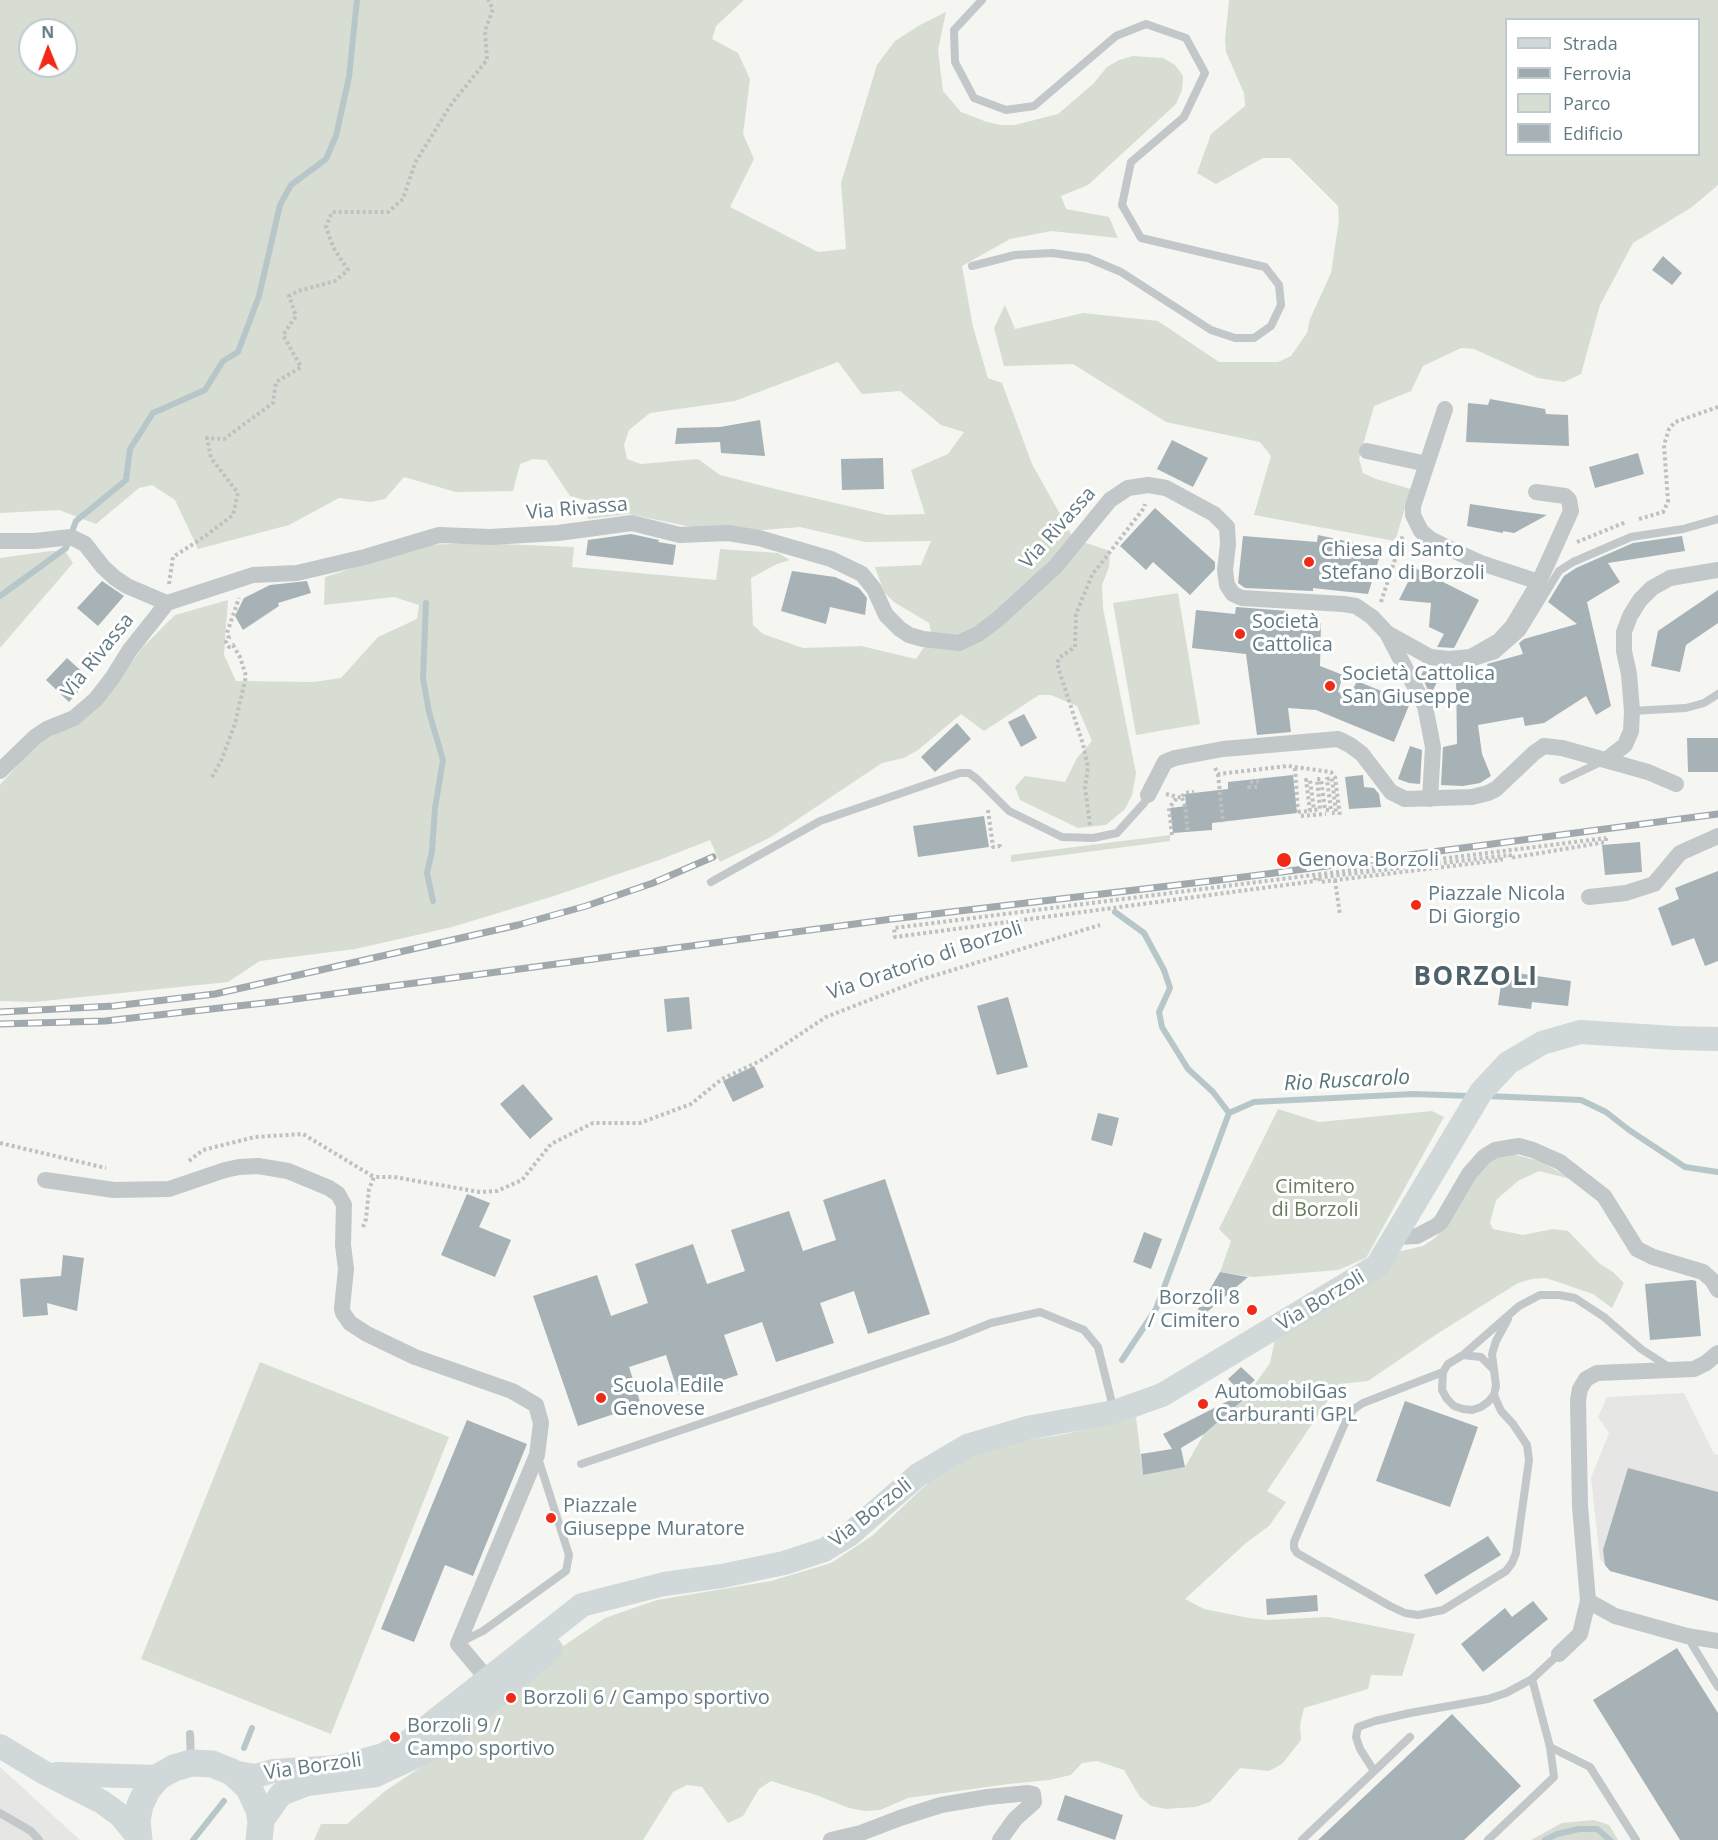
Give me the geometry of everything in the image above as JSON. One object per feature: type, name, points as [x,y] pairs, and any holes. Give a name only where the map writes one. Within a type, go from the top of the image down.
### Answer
[{"type":"main road","name":"Via Borzoli","points":[[191,1763],[212,1764],[232,1772],[256,1776],[273,1771],[339,1767],[383,1755],[408,1742],[540,1657],[622,1596],[664,1584],[722,1576],[784,1563],[824,1550],[849,1535],[918,1475],[967,1446],[1027,1428],[1114,1412],[1162,1395],[1377,1266],[1476,1100],[1508,1063],[1542,1043],[1580,1032],[1718,1039]]},
{"type":"main road","points":[[260,1831],[282,1794],[307,1784],[376,1775],[436,1747],[493,1686]]},
{"type":"main road","points":[[0,1746],[43,1772],[102,1802],[120,1815],[138,1839]]},
{"type":"main road","points":[[138,1839],[137,1821],[140,1805],[147,1790],[158,1778],[174,1768],[191,1763]]},
{"type":"main road","points":[[43,1772],[72,1776],[158,1778]]},
{"type":"main road","name":"Via Borzoli","points":[[232,1772],[249,1788],[259,1810],[260,1831]]},
{"type":"street","points":[[1445,409],[1413,506],[1413,515],[1421,531],[1430,539],[1481,563],[1539,582]]},
{"type":"street","points":[[1367,451],[1427,464]]},
{"type":"street","name":"Via Rivassa","points":[[0,771],[35,737],[47,729],[74,718],[96,699],[129,651],[167,603],[253,575],[297,573],[365,557],[439,535],[490,537],[558,533],[632,523],[680,535],[728,533],[759,538],[831,559],[861,574],[874,589],[886,615],[909,635],[959,643],[978,634],[1056,566],[1110,500],[1128,488],[1148,485]]},
{"type":"street","points":[[1148,485],[1174,492],[1214,514],[1227,526],[1228,544],[1225,570],[1227,585],[1233,594],[1242,598],[1356,606],[1372,617],[1387,633],[1425,706],[1433,747],[1430,799]]},
{"type":"street","points":[[1387,633],[1430,657],[1449,659],[1471,657],[1499,642],[1512,627],[1539,582],[1571,511],[1569,500],[1557,495],[1536,492]]},
{"type":"street","name":"Via Rivassa","points":[[0,541],[35,541],[71,537],[85,544],[115,578],[127,586],[167,603]]},
{"type":"street","points":[[1605,760],[1619,751],[1629,740],[1632,711],[1629,674],[1624,651],[1624,632],[1630,616],[1640,600],[1652,588],[1670,578],[1718,570]]},
{"type":"street","points":[[1150,792],[1165,762],[1223,749],[1338,740],[1362,754],[1391,792],[1405,799],[1472,797],[1488,793],[1496,789],[1544,746],[1562,748],[1648,772],[1676,784]]},
{"type":"street","points":[[1589,897],[1626,893],[1654,884],[1680,852],[1718,836]]},
{"type":"street","points":[[1394,1237],[1417,1236],[1436,1226],[1441,1222],[1469,1174],[1484,1156],[1495,1150],[1519,1146],[1560,1162],[1604,1196],[1637,1249],[1653,1257],[1711,1270],[1712,1280],[1718,1290]]},
{"type":"street","points":[[45,1180],[114,1190],[161,1190],[239,1167],[258,1166],[288,1171],[329,1188],[338,1194],[344,1205],[343,1245],[346,1269],[342,1308],[346,1318],[367,1334],[406,1352],[495,1385],[536,1405],[541,1417],[537,1455],[458,1644],[493,1686]]},
{"type":"street","points":[[1559,1654],[1580,1634],[1588,1601],[1580,1506],[1578,1400],[1580,1389],[1586,1379],[1597,1373],[1694,1369],[1718,1353]]},
{"type":"street","points":[[1588,1601],[1616,1616],[1687,1636],[1718,1641]]},
{"type":"street","points":[[831,1840],[861,1833],[941,1805],[988,1797],[1033,1794],[1034,1802],[1015,1819],[1000,1840]]},
{"type":"lane","points":[[972,266],[1015,255],[1052,254],[1088,258],[1121,272],[1211,330],[1235,338],[1254,338],[1271,326],[1281,305],[1279,285],[1265,267],[1141,238],[1122,205],[1131,162],[1184,117],[1205,73],[1186,38],[1146,24],[1116,36],[1034,106],[1006,110],[974,98],[955,62],[954,30],[982,0]]},
{"type":"lane","points":[[1430,657],[1453,665],[1474,664],[1496,655],[1522,632],[1559,571],[1631,537],[1683,529],[1718,519]]},
{"type":"lane","points":[[1632,711],[1686,708],[1704,703],[1718,694]]},
{"type":"lane","points":[[1563,780],[1605,760]]},
{"type":"lane","points":[[711,882],[820,821],[960,773],[969,773],[1009,811],[1062,837],[1077,838],[1117,833],[1144,803],[1150,792]]},
{"type":"lane","points":[[1494,1395],[1481,1407],[1472,1410],[1454,1406],[1447,1399],[1443,1390],[1443,1372],[1448,1364],[1463,1355],[1518,1306],[1540,1295],[1559,1294],[1575,1298],[1604,1317],[1641,1349],[1674,1371]]},
{"type":"lane","points":[[1443,1372],[1363,1403],[1354,1409],[1348,1416],[1294,1542],[1297,1553],[1405,1613],[1418,1616],[1443,1610],[1506,1571],[1516,1553],[1529,1460],[1527,1445],[1501,1411],[1494,1395],[1496,1378],[1492,1354],[1504,1325],[1518,1306]]},
{"type":"lane","points":[[581,1464],[951,1339],[991,1323],[1040,1312],[1084,1330],[1098,1347],[1114,1412]]},
{"type":"lane","points":[[1463,1355],[1481,1357],[1493,1369]]},
{"type":"lane","points":[[458,1644],[483,1631],[567,1571],[569,1555],[537,1455]]},
{"type":"lane","points":[[1687,1636],[1718,1686]]},
{"type":"lane","points":[[1374,1771],[1360,1749],[1356,1737],[1358,1728],[1375,1720],[1488,1699],[1506,1693],[1532,1679],[1559,1654]]},
{"type":"lane","points":[[1488,1840],[1554,1777],[1550,1747],[1532,1679]]},
{"type":"lane","points":[[190,1734],[191,1763]]},
{"type":"lane","points":[[1302,1840],[1410,1737]]},
{"type":"lane","points":[[1550,1747],[1590,1767],[1636,1840]]},
{"type":"lane","points":[[0,1813],[31,1832],[39,1840]]},
{"type":"path","points":[[167,603],[173,557],[233,515],[238,493],[211,458],[207,438],[225,439],[273,403],[276,382],[302,367],[283,335],[296,316],[290,296],[298,291],[335,281],[348,270],[333,248],[326,227],[332,213],[388,212],[403,199],[415,163],[452,103],[487,60],[485,31],[493,9],[488,0]]},
{"type":"path","points":[[1554,550],[1617,524],[1663,512],[1668,502],[1664,445],[1670,429],[1675,422],[1718,407]]},
{"type":"path","points":[[1091,829],[1085,788],[1088,767],[1083,744],[1057,664],[1059,658],[1075,647],[1076,614],[1092,575],[1144,508],[1148,485]]},
{"type":"path","points":[[1372,617],[1381,603],[1413,506]]},
{"type":"path","points":[[212,777],[236,724],[246,676],[240,657],[233,645],[229,646],[226,642],[230,638],[227,633],[240,594]]},
{"type":"path","points":[[1206,752],[1218,774],[1223,822]]},
{"type":"path","points":[[1321,763],[1322,770]]},
{"type":"path","points":[[1218,774],[1288,766],[1331,772],[1335,777],[1340,816]]},
{"type":"path","points":[[1295,768],[1299,814]]},
{"type":"path","points":[[1327,778],[1332,778],[1336,813],[1299,814],[1310,811],[1306,780],[1310,780],[1314,810],[1320,809],[1317,779],[1321,779],[1325,810],[1331,810],[1327,778]]},
{"type":"path","points":[[984,786],[993,847],[1000,846],[1000,848]]},
{"type":"path","points":[[1150,792],[1179,798],[1185,806],[1188,833]]},
{"type":"path","points":[[1172,835],[1169,808],[1184,793],[1194,792]]},
{"type":"path","points":[[1606,838],[1606,842],[1510,858],[1510,855],[1501,856],[1316,878],[1316,881],[895,937],[894,928],[1606,838]]},
{"type":"path","points":[[1319,878],[1320,882],[1502,860],[1501,856]]},
{"type":"path","points":[[1335,880],[1340,915]]},
{"type":"path","name":"Via Oratorio di Borzoli","points":[[374,1177],[394,1177],[480,1192],[497,1191],[522,1180],[551,1144],[593,1123],[640,1123],[692,1104],[722,1079],[760,1061],[826,1017],[923,979],[1100,925]]},
{"type":"path","points":[[181,1167],[203,1150],[255,1137],[303,1134],[374,1177],[369,1189],[366,1220],[362,1229]]},
{"type":"path","points":[[0,1143],[108,1169]]},
{"type":"shaded area","points":[[1684,1393],[1714,1454],[1718,1455],[1718,1601],[1610,1571],[1600,1559],[1591,1478],[1609,1433],[1598,1417],[1607,1397]]},
{"type":"shaded area","points":[[0,1767],[80,1840],[0,1840]]},
{"type":"green space","points":[[0,0],[744,0],[716,26],[712,39],[738,53],[750,79],[743,134],[754,159],[730,207],[818,252],[846,249],[841,183],[877,65],[895,41],[946,12],[938,50],[943,91],[961,112],[987,122],[1015,125],[1058,114],[1093,84],[1107,67],[1133,56],[1163,58],[1175,65],[1183,76],[1182,90],[1176,104],[1088,185],[1061,196],[1066,209],[1109,217],[1118,238],[1051,231],[1010,239],[962,266],[973,327],[988,378],[1002,383],[1032,464],[1074,539],[1110,551],[1109,567],[1102,585],[1103,608],[1136,773],[1132,795],[1125,809],[1106,825],[1078,828],[1020,800],[1015,787],[1025,776],[1065,782],[1077,758],[1092,741],[1077,706],[1051,695],[1039,695],[984,731],[961,714],[918,750],[904,758],[882,763],[771,837],[720,862],[710,840],[554,896],[452,927],[355,949],[260,961],[228,982],[34,1002],[0,1001],[0,785],[36,744],[71,726],[97,708],[142,648],[175,615],[228,600],[224,655],[236,681],[314,682],[341,678],[378,637],[417,619],[419,605],[394,597],[324,605],[325,577],[425,545],[477,543],[574,547],[572,567],[716,580],[720,549],[778,553],[790,560],[777,564],[751,578],[753,625],[763,634],[803,648],[861,646],[916,659],[932,636],[929,623],[894,602],[884,592],[875,567],[921,565],[931,541],[865,542],[800,527],[763,530],[696,528],[629,514],[588,519],[588,501],[570,496],[546,460],[533,459],[520,464],[513,491],[456,492],[404,477],[385,499],[371,502],[339,498],[289,525],[198,549],[175,500],[152,485],[139,488],[96,524],[59,510],[0,513]],"holes":[[[838,362],[862,394],[900,391],[941,425],[964,432],[948,454],[911,470],[925,514],[887,515],[775,489],[720,475],[698,459],[641,464],[627,459],[624,445],[629,430],[650,413],[735,401]]]},
{"type":"green space","points":[[1229,0],[1718,0],[1718,185],[1692,207],[1633,243],[1600,305],[1581,374],[1564,382],[1538,378],[1474,349],[1461,348],[1423,366],[1411,391],[1374,406],[1359,459],[1363,473],[1411,489],[1395,541],[1254,515],[1271,456],[1260,442],[1166,422],[1073,364],[1004,366],[994,328],[1005,305],[1015,329],[1083,313],[1158,321],[1219,362],[1278,362],[1291,356],[1307,333],[1310,319],[1331,273],[1339,220],[1338,206],[1290,158],[1263,158],[1216,184],[1197,173],[1211,134],[1245,106],[1244,93],[1226,52]]},
{"type":"green space","points":[[65,551],[73,563],[0,648],[0,558]]},
{"type":"green space","points":[[1178,593],[1200,724],[1136,735],[1113,603]]},
{"type":"green space","points":[[1170,835],[1170,841],[1011,862],[1011,855]]},
{"type":"green space","name":"Cimitero di Borzoli","points":[[1278,1109],[1319,1122],[1432,1111],[1444,1117],[1366,1258],[1338,1270],[1253,1277],[1220,1272],[1231,1241],[1219,1229]]},
{"type":"green space","points":[[1512,1154],[1540,1161],[1571,1179],[1539,1171],[1518,1181],[1496,1200],[1490,1223],[1493,1229],[1523,1235],[1553,1229],[1568,1231],[1600,1264],[1624,1283],[1612,1308],[1593,1294],[1546,1278],[1518,1283],[1368,1381],[1339,1384],[1267,1491],[1286,1502],[1269,1526],[1246,1543],[1185,1599],[1204,1609],[1249,1618],[1267,1620],[1328,1617],[1415,1634],[1402,1676],[1371,1675],[1368,1689],[1304,1708],[1300,1725],[1301,1740],[1282,1764],[1269,1771],[1240,1768],[1210,1802],[1195,1807],[1166,1809],[1151,1806],[1140,1797],[1124,1770],[1097,1761],[1082,1763],[1071,1775],[1049,1780],[908,1798],[880,1810],[865,1811],[849,1808],[771,1781],[759,1789],[743,1816],[728,1823],[702,1787],[687,1785],[673,1792],[643,1840],[314,1840],[321,1824],[347,1824],[385,1791],[433,1759],[562,1647],[605,1618],[657,1600],[771,1581],[831,1563],[872,1536],[934,1477],[972,1456],[1006,1443],[1061,1435],[1136,1417],[1143,1475],[1185,1467],[1204,1434],[1245,1398],[1270,1363],[1275,1339],[1397,1252],[1423,1246],[1435,1238],[1446,1226],[1477,1173],[1494,1158]]},
{"type":"green space","points":[[260,1362],[449,1437],[331,1734],[141,1659]]},
{"type":"green space","points":[[1594,1820],[1609,1825],[1618,1840],[1531,1840],[1562,1823]]},
{"type":"building","points":[[1663,256],[1682,273],[1672,285],[1652,270]]},
{"type":"building","points":[[1490,399],[1545,409],[1546,414],[1568,415],[1569,446],[1466,442],[1468,403],[1488,405]]},
{"type":"building","points":[[760,420],[765,456],[721,453],[720,442],[675,444],[677,428],[720,427]]},
{"type":"building","points":[[1172,440],[1208,458],[1193,487],[1157,469]]},
{"type":"building","points":[[1638,453],[1644,474],[1595,488],[1589,467]]},
{"type":"building","points":[[883,458],[884,489],[842,490],[841,459]]},
{"type":"building","points":[[1470,504],[1547,515],[1514,533],[1503,531],[1503,533],[1467,526]]},
{"type":"building","points":[[1155,508],[1215,562],[1215,569],[1190,595],[1153,562],[1146,570],[1120,546]]},
{"type":"building","points":[[631,534],[676,545],[673,565],[586,555],[588,540]]},
{"type":"building","name":"Chiesa di Santo Stefano di Borzoli","points":[[1318,535],[1382,549],[1368,594],[1313,588],[1313,591],[1245,588],[1238,583],[1243,536],[1317,542]]},
{"type":"building","points":[[1682,536],[1685,551],[1608,563],[1620,582],[1587,602],[1611,706],[1596,715],[1586,696],[1544,723],[1525,726],[1523,717],[1478,725],[1482,754],[1491,776],[1480,783],[1463,786],[1441,785],[1443,747],[1457,744],[1456,673],[1489,670],[1487,664],[1523,654],[1519,643],[1524,639],[1577,624],[1548,602],[1564,576],[1576,568],[1633,543]]},
{"type":"building","points":[[1415,568],[1479,600],[1454,648],[1437,647],[1444,634],[1429,627],[1431,603],[1399,600]]},
{"type":"building","points":[[792,571],[835,577],[859,588],[867,598],[865,615],[830,607],[826,624],[781,611]]},
{"type":"building","points":[[102,581],[124,596],[98,626],[77,608]]},
{"type":"building","points":[[307,581],[311,593],[278,603],[279,606],[243,630],[235,616],[244,598],[270,585]]},
{"type":"building","points":[[1718,590],[1718,623],[1686,645],[1680,672],[1651,666],[1658,631]]},
{"type":"building","points":[[1236,607],[1288,611],[1287,621],[1321,623],[1320,666],[1343,675],[1338,692],[1349,697],[1357,681],[1410,703],[1394,742],[1316,710],[1288,708],[1291,732],[1257,735],[1246,654],[1192,648],[1196,610],[1235,614]]},
{"type":"building","points":[[67,658],[90,679],[69,702],[46,680]]},
{"type":"building","points":[[1426,667],[1444,669],[1433,690],[1428,690],[1421,675]]},
{"type":"building","points":[[1024,714],[1037,738],[1021,747],[1008,722]]},
{"type":"building","points":[[957,723],[971,739],[935,772],[921,757]]},
{"type":"building","points":[[1687,738],[1718,738],[1718,772],[1688,772]]},
{"type":"building","points":[[1410,746],[1422,750],[1420,784],[1398,779]]},
{"type":"building","points":[[1293,775],[1297,813],[1212,823],[1212,830],[1173,833],[1170,808],[1186,806],[1185,794],[1228,789],[1228,782]]},
{"type":"building","points":[[1363,775],[1364,787],[1374,788],[1379,794],[1381,807],[1349,809],[1345,777]]},
{"type":"building","points":[[984,816],[989,847],[918,857],[913,826]]},
{"type":"building","points":[[1640,842],[1642,872],[1605,875],[1602,845]]},
{"type":"building","points":[[1718,871],[1718,961],[1705,966],[1694,938],[1672,946],[1658,908],[1679,899],[1675,888]]},
{"type":"building","points":[[1503,971],[1571,981],[1568,1006],[1532,1002],[1531,1009],[1498,1005]]},
{"type":"building","points":[[689,997],[692,1029],[667,1032],[664,999]]},
{"type":"building","points":[[1008,997],[1028,1067],[997,1075],[977,1006]]},
{"type":"building","points":[[754,1066],[764,1087],[733,1102],[723,1081]]},
{"type":"building","points":[[523,1084],[553,1119],[530,1139],[500,1104]]},
{"type":"building","points":[[1098,1113],[1119,1118],[1112,1146],[1091,1140]]},
{"type":"building","points":[[885,1179],[930,1314],[868,1334],[854,1291],[820,1303],[834,1343],[776,1362],[762,1322],[724,1335],[738,1375],[679,1395],[666,1355],[629,1367],[641,1405],[578,1426],[533,1296],[597,1275],[611,1316],[648,1303],[635,1264],[693,1244],[707,1284],[745,1271],[731,1230],[789,1211],[803,1251],[836,1240],[823,1200]]},
{"type":"building","points":[[467,1194],[490,1203],[479,1227],[511,1240],[495,1277],[441,1255]]},
{"type":"building","points":[[1144,1232],[1162,1239],[1151,1269],[1133,1262]]},
{"type":"building","points":[[63,1255],[84,1258],[77,1311],[47,1303],[48,1315],[23,1317],[20,1279],[61,1276]]},
{"type":"building","points":[[1220,1272],[1248,1277],[1192,1325],[1190,1323]]},
{"type":"building","points":[[1696,1281],[1701,1336],[1650,1340],[1645,1284]]},
{"type":"building","points":[[1241,1367],[1255,1380],[1241,1393],[1228,1379]]},
{"type":"building","points":[[1240,1395],[1243,1400],[1204,1434],[1181,1448],[1185,1467],[1143,1475],[1141,1454],[1172,1449],[1163,1434]]},
{"type":"building","points":[[1405,1401],[1478,1427],[1450,1507],[1376,1481]]},
{"type":"building","points":[[467,1420],[527,1444],[473,1576],[445,1565],[414,1642],[381,1629]]},
{"type":"building","points":[[1628,1468],[1718,1492],[1718,1601],[1610,1571],[1605,1565],[1603,1550]]},
{"type":"building","points":[[1488,1536],[1501,1555],[1436,1595],[1424,1575]]},
{"type":"building","points":[[1317,1595],[1318,1611],[1267,1615],[1266,1599]]},
{"type":"building","points":[[1533,1601],[1548,1619],[1483,1672],[1461,1644],[1505,1608],[1512,1617]]},
{"type":"building","points":[[1677,1648],[1718,1713],[1718,1840],[1680,1840],[1593,1700]]},
{"type":"building","points":[[1452,1714],[1521,1786],[1464,1840],[1318,1840]]},
{"type":"building","points":[[1065,1795],[1123,1815],[1115,1840],[1057,1820]]},
{"type":"waterway","points":[[0,596],[66,548],[76,521],[126,480],[130,449],[153,413],[205,390],[223,361],[238,352],[259,296],[280,205],[291,185],[326,159],[336,136],[349,77],[357,0]]},
{"type":"waterway","points":[[426,603],[423,678],[429,712],[443,760],[435,808],[432,851],[427,873],[433,901]]},
{"type":"waterway","points":[[1115,912],[1144,933],[1164,970],[1170,988],[1159,1012],[1162,1027],[1188,1069],[1213,1092],[1229,1113]]},
{"type":"waterway","name":"Rio Ruscarolo","points":[[1122,1360],[1156,1309],[1229,1113],[1254,1102],[1413,1094],[1471,1096]]},
{"type":"waterway","name":"Rio Ruscarolo","points":[[1487,1096],[1581,1100],[1606,1112],[1685,1167],[1718,1172]]},
{"type":"waterway","name":"Rio Ruscarolo","points":[[244,1748],[252,1728]]},
{"type":"waterway","name":"Rio Ruscarolo","points":[[193,1840],[224,1801]]},
{"type":"waterway","points":[[1545,1840],[1557,1834],[1579,1829],[1597,1829],[1610,1840]]},
{"type":"railway","points":[[0,1024],[105,1021],[273,1002],[892,919],[1244,877],[1718,814]]},
{"type":"railway","points":[[0,1012],[114,1006],[215,994],[518,925],[586,906],[653,883],[713,857]]},
{"type":"place","name":"Chiesa di Santo Stefano di Borzoli","points":[[1309,562]]},
{"type":"place","name":"Società Cattolica","points":[[1240,634]]},
{"type":"place","name":"Società Cattolica San Giuseppe","points":[[1330,686]]},
{"type":"place","name":"Genova Borzoli","points":[[1284,860]]},
{"type":"place","name":"Piazzale Nicola Di Giorgio","points":[[1416,905]]},
{"type":"place","name":"Borzoli 8 / Cimitero","points":[[1252,1310]]},
{"type":"place","name":"Scuola Edile Genovese","points":[[601,1398]]},
{"type":"place","name":"AutomobilGas Carburanti GPL","points":[[1203,1404]]},
{"type":"place","name":"Piazzale Giuseppe Muratore","points":[[551,1518]]},
{"type":"place","name":"Borzoli 6 / Campo sportivo","points":[[511,1698]]},
{"type":"place","name":"Borzoli 9 / Campo sportivo","points":[[395,1737]]},
{"type":"district","name":"BORZOLI","points":[[1476,978]]}]
